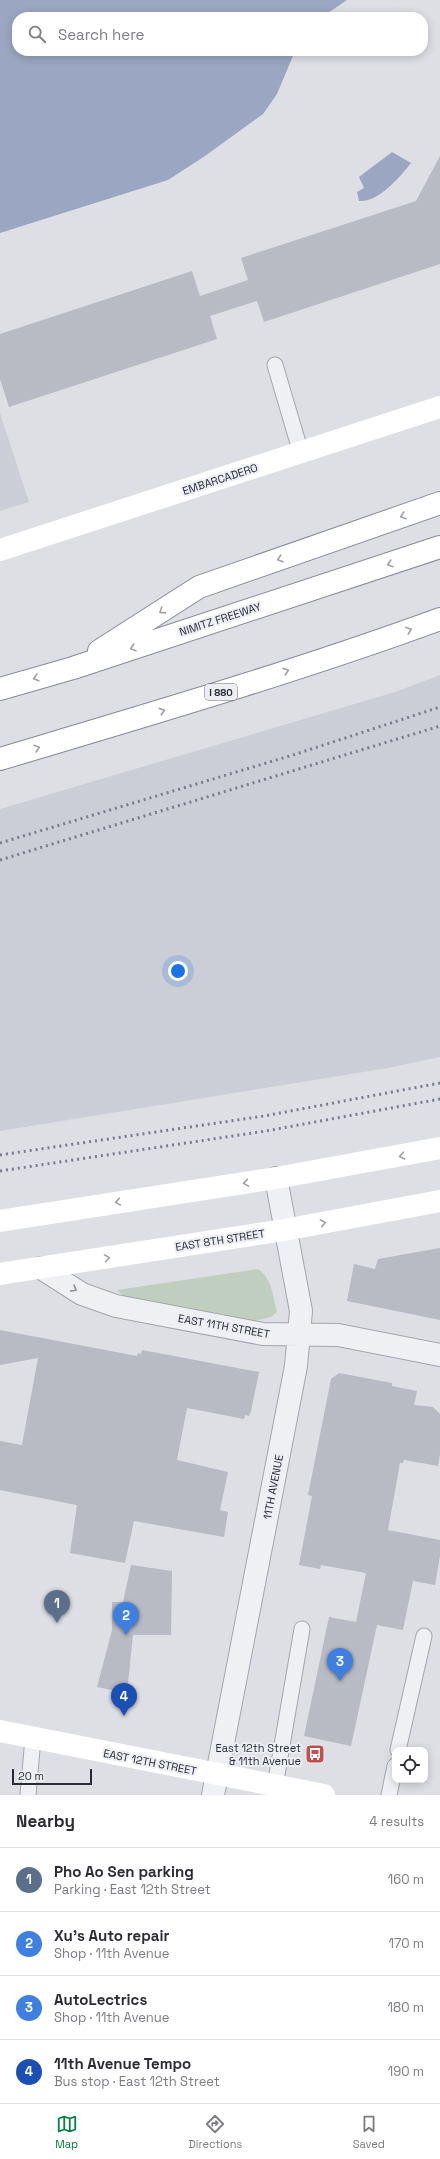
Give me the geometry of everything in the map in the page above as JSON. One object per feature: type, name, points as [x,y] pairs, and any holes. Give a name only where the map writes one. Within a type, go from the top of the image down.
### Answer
[{"type":"main road","name":"EMBARCADERO","points":[[0,550],[440,407]]},
{"type":"main road","points":[[73,668],[199,587],[440,503]]},
{"type":"main road","name":"NIMITZ FREEWAY","points":[[0,689],[73,668],[440,547]]},
{"type":"main road","name":"I 880","points":[[0,759],[158,712],[440,619]]},
{"type":"main road","points":[[0,1220],[276,1178],[440,1148]]},
{"type":"main road","name":"EAST 8TH STREET","points":[[0,1274],[284,1230],[440,1201]]},
{"type":"main road","name":"EAST 12TH STREET","points":[[0,1732],[34,1738],[215,1785],[275,1786],[324,1795]]},
{"type":"street","name":"11TH AVENUE","points":[[215,1785],[296,1366],[300,1311],[284,1230],[276,1178]]},
{"type":"street","name":"EAST 11TH STREET","points":[[41,1268],[82,1294],[116,1306],[263,1334],[338,1335],[440,1355]]},
{"type":"lane","points":[[275,365],[301,453]]},
{"type":"lane","points":[[275,1786],[302,1629]]},
{"type":"lane","points":[[399,1747],[424,1636]]},
{"type":"lane","points":[[28,1795],[34,1738]]},
{"type":"lane","points":[[389,1795],[392,1780]]},
{"type":"shaded area","points":[[0,413],[29,502],[0,511]]},
{"type":"shaded area","points":[[440,675],[440,1057],[388,1068],[0,1131],[0,809],[395,692]]},
{"type":"green space","points":[[258,1269],[263,1273],[269,1283],[277,1312],[271,1317],[247,1323],[123,1296],[117,1290]]},
{"type":"water","points":[[0,0],[394,0],[376,12],[12,12],[12,56],[330,56],[322,65],[275,132],[0,259]]},
{"type":"water","points":[[392,152],[411,163],[395,182],[381,194],[366,201],[359,201],[357,192],[364,188],[359,177]]},
{"type":"pier","points":[[347,0],[396,0],[380,12],[329,12]]},
{"type":"pier","points":[[293,56],[333,56],[276,134],[233,161],[175,203],[52,242],[0,261],[0,233],[168,180],[205,156],[263,114],[277,94]]},
{"type":"building","points":[[440,156],[440,264],[264,322],[257,301],[210,316],[217,339],[9,407],[0,379],[0,334],[192,271],[200,296],[248,280],[241,258],[416,201]]},
{"type":"building","points":[[440,1248],[440,1320],[347,1301],[354,1264],[375,1269],[378,1259]]},
{"type":"building","points":[[0,1330],[137,1356],[138,1353],[141,1354],[142,1350],[259,1372],[251,1411],[249,1416],[245,1415],[244,1419],[187,1408],[177,1460],[228,1472],[220,1510],[228,1512],[224,1537],[134,1521],[125,1563],[70,1553],[77,1505],[0,1490],[0,1441],[22,1445],[38,1358],[0,1365]]},
{"type":"building","points":[[339,1373],[392,1383],[392,1386],[417,1391],[414,1405],[433,1407],[440,1414],[440,1454],[438,1466],[404,1460],[403,1463],[400,1463],[388,1530],[440,1540],[440,1556],[435,1585],[413,1581],[403,1630],[377,1625],[351,1746],[304,1736],[329,1617],[356,1622],[366,1573],[321,1565],[320,1569],[299,1565],[312,1496],[308,1495],[331,1379]]},
{"type":"building","points":[[131,1565],[172,1571],[171,1635],[133,1635],[127,1693],[97,1687],[112,1630],[112,1602],[123,1602]]},
{"type":"railway","points":[[0,843],[293,755],[440,707]]},
{"type":"railway","points":[[0,860],[440,726]]},
{"type":"railway","points":[[0,1155],[264,1116],[440,1083]]},
{"type":"railway","points":[[0,1171],[266,1131],[440,1099]]},
{"type":"place","name":"Pho Ao Sen parking","points":[[57,1623]]},
{"type":"place","name":"Xu's Auto repair","points":[[126,1635]]},
{"type":"place","name":"AutoLectrics","points":[[340,1681]]},
{"type":"place","name":"11th Avenue Tempo","points":[[124,1716]]},
{"type":"place","name":"East 12th Street & 11th Avenue","points":[[315,1754]]}]
